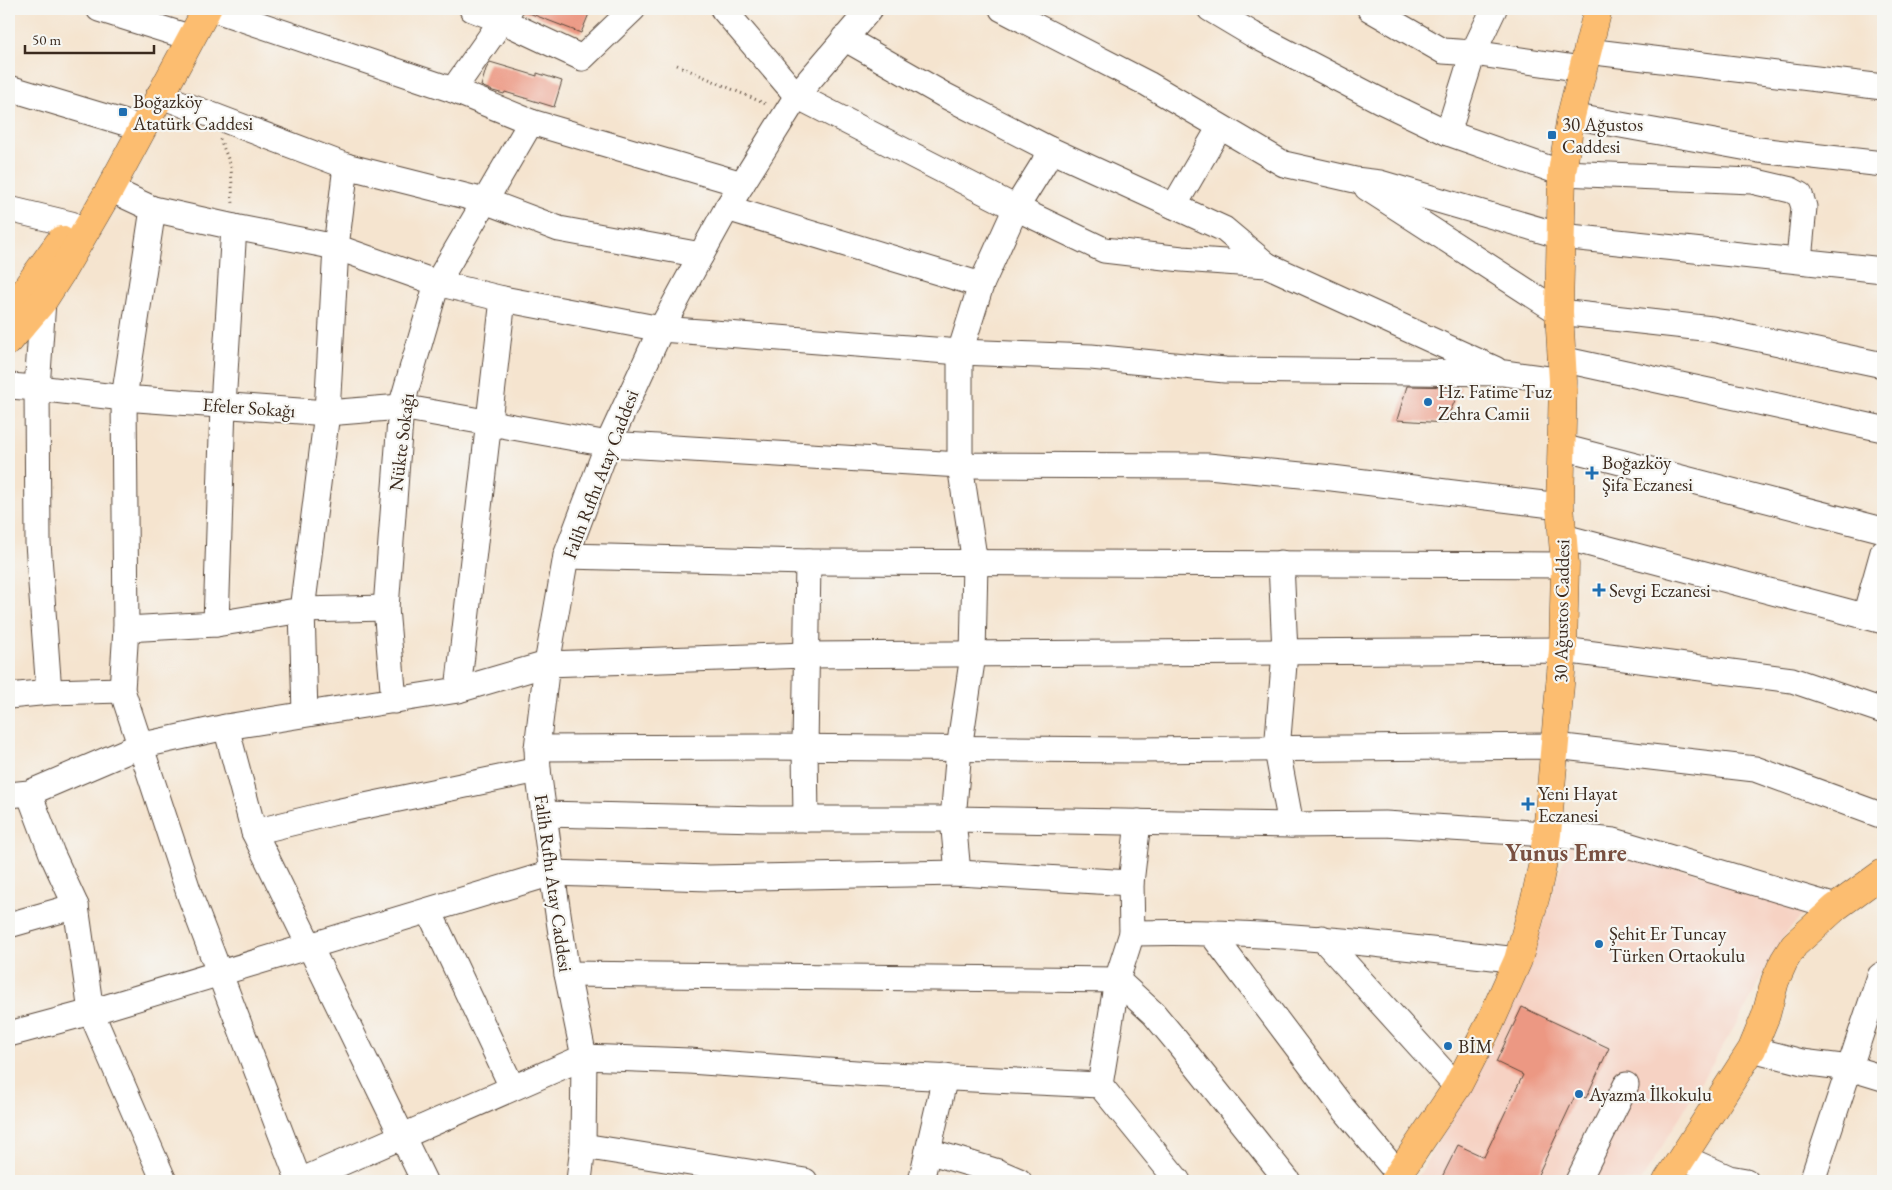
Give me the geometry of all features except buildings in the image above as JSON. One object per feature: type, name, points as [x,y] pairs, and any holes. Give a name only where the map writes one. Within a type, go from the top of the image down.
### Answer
[{"type":"main road","points":[[9,312],[49,258],[71,224],[182,35],[194,9]]},
{"type":"main road","points":[[9,341],[43,301],[61,273],[110,189],[159,95],[208,9]]},
{"type":"main road","name":"30 Ağustos Caddesi","points":[[1397,1178],[1457,1087],[1490,1023],[1518,960],[1536,895],[1547,834],[1564,650],[1565,565],[1560,506],[1562,370],[1559,312],[1562,173],[1571,116],[1598,9]]},
{"type":"main road","points":[[1667,1181],[1752,1049],[1763,1023],[1775,981],[1794,945],[1836,908],[1883,874]]},
{"type":"street","points":[[99,9],[182,35]]},
{"type":"street","points":[[214,9],[453,90],[530,122],[742,184]]},
{"type":"street","points":[[472,9],[507,15],[582,58],[625,10]]},
{"type":"street","points":[[723,9],[792,104],[1104,250],[1182,259],[1267,264]]},
{"type":"street","name":"Falih Rıfhı Atay Caddesi","points":[[579,1181],[583,1146],[584,1057],[567,974],[537,759],[546,664],[566,556],[608,444],[660,329],[700,255],[792,104],[868,9]]},
{"type":"street","points":[[1002,9],[1148,84],[1284,164],[1355,180],[1380,183],[1561,236],[1883,270]]},
{"type":"street","points":[[1210,9],[1252,34],[1379,100],[1448,133],[1562,173],[1752,181],[1791,190],[1800,195],[1804,207],[1799,260]]},
{"type":"street","points":[[1370,9],[1398,16],[1443,50],[1584,60],[1883,87]]},
{"type":"street","points":[[1448,133],[1473,53],[1494,9]]},
{"type":"street","points":[[453,90],[507,15]]},
{"type":"street","points":[[844,38],[944,95],[1049,149],[1224,229],[1267,264],[1504,372]]},
{"type":"street","points":[[9,88],[129,124]]},
{"type":"street","points":[[159,95],[346,166],[485,201],[559,229],[700,255]]},
{"type":"street","points":[[1571,116],[1759,150],[1883,164]]},
{"type":"street","name":"Nükte Sokağı","points":[[394,701],[386,608],[401,407],[437,283],[530,122]]},
{"type":"street","points":[[1174,206],[1220,126]]},
{"type":"street","points":[[958,873],[953,819],[959,749],[974,655],[975,563],[960,465],[960,352],[981,285],[1016,208],[1044,163],[1049,149]]},
{"type":"street","points":[[305,713],[302,610],[327,413],[336,247],[346,166]]},
{"type":"street","points":[[1355,180],[1559,312],[1712,329],[1883,365]]},
{"type":"street","points":[[110,189],[153,210],[336,247],[437,283],[503,299],[660,329],[960,352],[1091,357],[1225,370],[1504,372],[1562,370],[1883,429]]},
{"type":"street","points":[[727,208],[981,285]]},
{"type":"street","points":[[9,209],[71,224]]},
{"type":"street","points":[[153,210],[124,398],[126,629],[122,690],[190,896],[299,1181],[584,1057],[689,1061],[870,1074],[944,1076],[1017,1082],[1100,1085]]},
{"type":"street","points":[[216,624],[223,405],[234,227]]},
{"type":"street","points":[[458,690],[503,299]]},
{"type":"street","points":[[43,301],[37,388],[38,543],[49,692]]},
{"type":"street","name":"Efeler Sokağı","points":[[9,386],[124,398],[327,413],[401,407],[608,444],[960,465],[1208,466],[1332,478],[1560,506]]},
{"type":"street","points":[[1562,448],[1883,530]]},
{"type":"street","points":[[1564,537],[1874,619],[1883,552]]},
{"type":"street","points":[[566,556],[808,562],[1565,565]]},
{"type":"street","points":[[806,819],[805,748],[808,562]]},
{"type":"street","points":[[1281,563],[1286,652],[1277,750],[1291,825]]},
{"type":"street","points":[[126,629],[216,624],[302,610],[386,608]]},
{"type":"street","points":[[164,1181],[91,1012],[76,906],[52,854],[19,794],[140,746],[226,727],[305,713],[458,690],[546,664],[806,655],[1564,650],[1792,680],[1883,711]]},
{"type":"street","points":[[9,696],[49,692],[122,690]]},
{"type":"street","points":[[226,727],[254,832],[424,1181]]},
{"type":"street","points":[[254,832],[537,759],[805,748],[1277,750],[1555,746],[1755,769],[1883,816]]},
{"type":"street","points":[[544,814],[1291,825],[1385,824],[1547,834],[1614,842],[1836,908]]},
{"type":"street","points":[[1138,822],[1131,883],[1132,932],[1117,980],[1100,1085],[1178,1181]]},
{"type":"street","points":[[9,1034],[91,1012],[552,873],[709,878],[958,873],[1131,883]]},
{"type":"street","points":[[9,925],[76,906]]},
{"type":"street","points":[[429,911],[512,1087]]},
{"type":"street","points":[[1132,932],[1322,938],[1518,960]]},
{"type":"street","points":[[1211,933],[1397,1178]]},
{"type":"street","points":[[1322,938],[1457,1087]]},
{"type":"street","points":[[567,974],[1117,980],[1154,1014],[1288,1181]]},
{"type":"street","points":[[1812,1181],[1880,976],[1883,974]]},
{"type":"street","points":[[1752,1049],[1802,1062],[1850,1068],[1883,1078]]},
{"type":"street","points":[[921,1181],[944,1076]]},
{"type":"street","points":[[1578,1181],[1626,1085]]},
{"type":"street","points":[[583,1146],[714,1175],[802,1181]]},
{"type":"street","points":[[928,1151],[998,1172],[1019,1181]]},
{"type":"street","points":[[1682,1157],[1729,1178],[1746,1181]]},
{"type":"path","points":[[677,65],[792,104]]},
{"type":"path","points":[[210,114],[231,166],[234,227]]},
{"type":"shaded area","name":"Ayazma İlkokulu","points":[[1569,843],[1815,901],[1783,937],[1747,1006],[1641,1181],[1416,1181],[1520,992]]},
{"type":"place","name":"Boğazköy Atatürk Caddesi","points":[[123,112]]},
{"type":"place","name":"30 Ağustos Caddesi","points":[[1552,135]]},
{"type":"place","name":"Hz. Fatime Tuz Zehra Camii","points":[[1428,402]]},
{"type":"place","name":"Boğazköy Şifa Eczanesi","points":[[1592,473]]},
{"type":"place","name":"Sevgi Eczanesi","points":[[1599,590]]},
{"type":"place","name":"Yeni Hayat Eczanesi","points":[[1528,804]]},
{"type":"place","name":"Şehit Er Tuncay Türken Ortaokulu","points":[[1599,944]]},
{"type":"place","name":"BİM","points":[[1448,1046]]},
{"type":"place","name":"Ayazma İlkokulu","points":[[1579,1094]]},
{"type":"district","name":"Yunus Emre","points":[[1566,853]]}]
